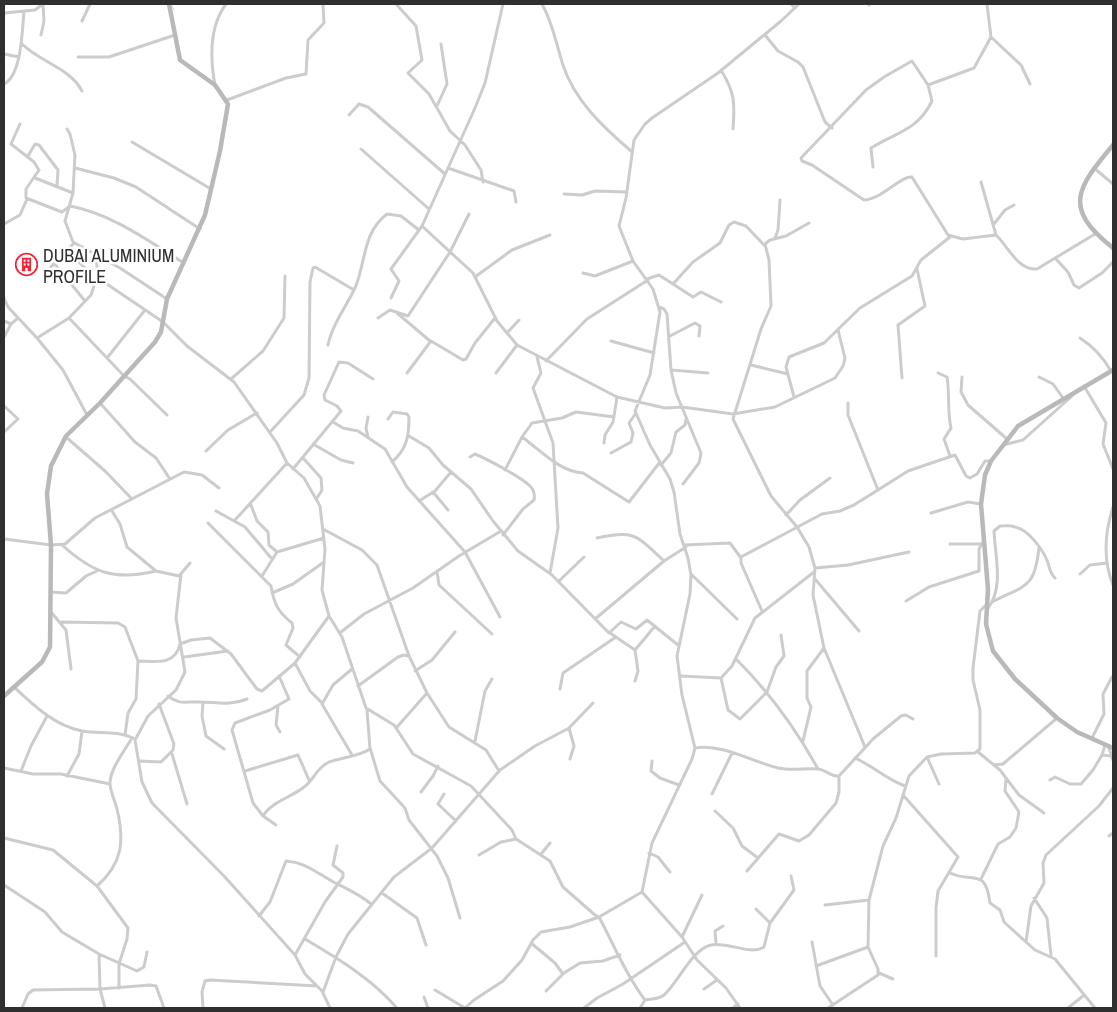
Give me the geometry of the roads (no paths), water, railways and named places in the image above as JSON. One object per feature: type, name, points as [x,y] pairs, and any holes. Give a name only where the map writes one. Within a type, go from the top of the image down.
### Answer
[{"type":"street","points":[[4,13],[37,9],[43,4]]},
{"type":"street","points":[[40,35],[44,21],[43,4]]},
{"type":"street","points":[[82,20],[90,4]]},
{"type":"street","points":[[4,696],[37,667],[48,652],[51,642],[51,545],[48,478],[51,466],[66,436],[100,403],[155,342],[163,322],[166,299],[200,230],[220,150],[227,100],[215,85],[183,64],[178,54],[169,4]]},
{"type":"street","points":[[215,85],[212,44],[217,21],[226,4]]},
{"type":"street","points":[[227,100],[286,78],[305,75],[308,40],[325,20],[323,4]]},
{"type":"street","points":[[396,4],[414,23],[418,34],[422,60],[408,73],[429,94],[450,131],[461,140],[481,170],[483,182]]},
{"type":"street","points":[[391,298],[399,281],[391,269],[422,226],[485,83],[504,4]]},
{"type":"street","points":[[542,4],[550,20],[562,65],[570,82],[603,127],[631,152]]},
{"type":"street","points":[[791,4],[796,8]]},
{"type":"street","points":[[683,484],[693,472],[701,455],[699,444],[677,398],[671,370],[667,314],[659,307],[648,280],[633,261],[619,226],[627,192],[631,152],[634,140],[645,124],[722,70],[799,4]]},
{"type":"street","points":[[928,85],[974,68],[991,37],[987,4]]},
{"type":"street","points":[[4,84],[10,79],[19,56],[22,44],[24,12]]},
{"type":"street","points":[[78,57],[109,57],[175,35]]},
{"type":"street","points":[[765,35],[778,51],[798,62],[803,67],[825,122],[832,128]]},
{"type":"street","points":[[991,37],[1020,65],[1030,84]]},
{"type":"street","points":[[22,44],[58,70],[71,75],[82,91]]},
{"type":"street","points":[[437,106],[447,84],[441,44]]},
{"type":"street","points":[[4,54],[19,56]]},
{"type":"street","points":[[873,167],[872,148],[910,129],[924,116],[932,99],[928,85],[912,61],[884,76],[866,90],[802,158],[802,161],[812,165],[864,200],[888,192],[905,178],[912,177],[917,182],[943,229],[950,237],[963,239],[996,236]]},
{"type":"street","points":[[722,70],[732,88],[736,104],[733,129]]},
{"type":"street","points":[[348,115],[359,104],[368,107],[445,174]]},
{"type":"street","points":[[4,224],[20,215],[27,200],[26,189],[35,178],[39,167],[28,156],[11,144],[20,124]]},
{"type":"street","points":[[67,129],[73,144],[75,168],[73,193],[65,221],[74,243],[96,254],[166,299]]},
{"type":"street","points":[[132,142],[199,185],[210,189]]},
{"type":"street","points":[[28,156],[35,144],[39,145],[57,168],[57,186]]},
{"type":"street","points":[[1113,145],[1085,180],[1080,196],[1080,208],[1084,220],[1095,234],[1113,248]]},
{"type":"street","points":[[361,148],[429,209]]},
{"type":"street","points":[[75,168],[131,185],[200,230]]},
{"type":"street","points":[[448,168],[483,182],[514,191],[516,202]]},
{"type":"street","points":[[1094,168],[1113,184]]},
{"type":"street","points":[[35,178],[73,193]]},
{"type":"street","points":[[982,182],[996,236],[1017,261],[1031,270],[1036,269],[1095,234]]},
{"type":"street","points":[[564,194],[582,195],[595,190],[627,192]]},
{"type":"street","points":[[27,200],[62,212],[70,206],[89,210],[108,218],[184,263]]},
{"type":"street","points":[[774,239],[778,230],[780,200]]},
{"type":"street","points":[[994,224],[1005,210],[1014,204]]},
{"type":"street","points":[[328,345],[354,290],[363,253],[371,234],[384,216],[390,213],[396,214],[419,230]]},
{"type":"street","points":[[378,318],[387,310],[393,310],[408,316],[450,252],[469,214]]},
{"type":"street","points":[[673,284],[693,262],[720,243],[729,225],[734,222],[746,226],[764,246],[769,260],[771,304],[733,414],[734,422],[768,490],[797,527],[809,547],[815,570],[813,595],[824,648],[865,747]]},
{"type":"street","points":[[764,246],[767,242],[786,236],[809,223]]},
{"type":"street","points":[[422,226],[475,277],[495,318],[518,345],[537,357],[617,397],[672,408],[682,407],[733,414],[767,410],[832,381],[840,371],[845,358],[838,330]]},
{"type":"street","points":[[475,277],[512,250],[550,235]]},
{"type":"street","points":[[794,397],[786,362],[789,357],[821,345],[860,308],[912,276],[925,257],[950,237]]},
{"type":"street","points":[[49,269],[74,243]]},
{"type":"street","points":[[37,338],[70,318],[93,290],[94,282],[88,271],[68,251]]},
{"type":"street","points":[[96,254],[97,277],[163,322],[187,346],[231,379],[270,432],[287,463],[304,478],[317,498],[320,506],[324,538],[322,590],[329,616],[341,632],[367,710],[370,748],[380,781],[405,808],[409,820],[432,848],[448,878],[460,918]]},
{"type":"street","points":[[1054,258],[1068,272],[1074,285],[1079,288],[1102,273],[1113,262]]},
{"type":"street","points":[[582,273],[595,276],[633,261]]},
{"type":"street","points":[[54,263],[85,302]]},
{"type":"street","points":[[270,432],[306,392],[309,378],[310,282],[313,268],[316,267],[354,290]]},
{"type":"street","points":[[902,378],[898,325],[925,306],[917,269]]},
{"type":"street","points":[[546,361],[589,318],[659,275],[693,297],[701,292],[721,302]]},
{"type":"street","points":[[231,379],[263,351],[284,318],[285,276]]},
{"type":"street","points":[[4,298],[8,307],[37,338],[69,379],[87,415]]},
{"type":"street","points":[[611,453],[631,442],[632,431],[630,423],[646,388],[654,353],[659,307]]},
{"type":"street","points":[[107,358],[145,310]]},
{"type":"street","points":[[393,310],[431,341],[465,360],[475,343],[495,318]]},
{"type":"street","points":[[4,337],[11,324],[18,318]]},
{"type":"street","points":[[70,318],[124,376],[130,379],[168,415]]},
{"type":"street","points":[[507,333],[519,320]]},
{"type":"street","points":[[4,321],[11,324]]},
{"type":"street","points":[[669,336],[695,323],[700,326],[700,336]]},
{"type":"street","points":[[1080,338],[1100,355],[1112,371],[1081,387],[1018,426],[991,461],[985,475],[981,504],[988,638],[993,651],[1015,679],[1057,718],[1110,746]]},
{"type":"street","points":[[407,373],[422,350],[431,341]]},
{"type":"street","points":[[611,341],[654,353]]},
{"type":"street","points":[[496,373],[518,345]]},
{"type":"street","points":[[537,357],[541,374],[533,388],[553,443],[558,528],[550,572]]},
{"type":"street","points":[[293,468],[341,410],[326,400],[324,395],[339,362],[348,363],[372,378]]},
{"type":"street","points":[[751,366],[788,374]]},
{"type":"street","points":[[671,370],[708,373]]},
{"type":"street","points":[[938,373],[948,377],[950,389],[948,418],[951,428],[944,439],[950,456]]},
{"type":"street","points":[[962,377],[961,392],[968,405],[1007,439]]},
{"type":"street","points":[[1038,377],[1053,384],[1063,398]]},
{"type":"street","points":[[1003,445],[1023,440],[1081,387]]},
{"type":"street","points":[[1081,387],[1106,423],[1103,444],[1113,469]]},
{"type":"street","points":[[604,443],[605,435],[614,417],[617,397]]},
{"type":"street","points":[[672,408],[677,398]]},
{"type":"street","points":[[100,403],[135,442],[156,458],[170,479]]},
{"type":"street","points":[[848,403],[848,415],[878,490]]},
{"type":"street","points":[[4,406],[18,419],[4,432]]},
{"type":"street","points":[[388,419],[393,412],[408,415],[409,436],[400,454],[392,462]]},
{"type":"street","points":[[504,470],[522,437],[532,424],[546,422],[576,412],[614,417]]},
{"type":"street","points":[[206,451],[228,430],[257,413]]},
{"type":"street","points":[[435,990],[465,1008],[503,981],[522,960],[531,943],[541,932],[570,927],[599,917],[642,892],[649,853],[692,759],[695,748],[682,695],[678,645],[690,594],[691,573],[677,519],[674,492],[636,413]]},
{"type":"street","points":[[368,417],[366,427],[368,438]]},
{"type":"street","points":[[522,437],[554,462],[575,473],[583,473],[630,502],[671,453],[676,432],[684,425],[686,419]]},
{"type":"street","points":[[333,422],[343,428],[358,431],[384,448],[407,487],[465,552],[500,616]]},
{"type":"street","points":[[66,436],[105,470],[131,498]]},
{"type":"street","points":[[409,436],[429,448],[471,490],[502,533],[527,558],[550,572],[610,633],[636,650]]},
{"type":"street","points":[[313,444],[341,460],[353,463]]},
{"type":"street","points":[[341,632],[364,614],[390,601],[465,552],[502,533],[535,496],[529,485],[504,470],[476,454],[470,457]]},
{"type":"street","points":[[741,558],[822,514],[840,511],[854,505],[908,471],[950,456],[957,457],[968,478],[977,474],[985,461],[991,461]]},
{"type":"street","points":[[303,458],[321,478],[322,490],[317,498]]},
{"type":"street","points":[[235,520],[251,505],[287,463]]},
{"type":"street","points":[[62,545],[88,522],[184,472],[195,472],[220,488]]},
{"type":"street","points":[[419,501],[433,492],[451,472]]},
{"type":"street","points":[[786,515],[800,500],[830,478]]},
{"type":"street","points":[[433,492],[448,510]]},
{"type":"street","points":[[930,513],[968,502],[981,504]]},
{"type":"street","points":[[251,505],[257,521],[268,532],[269,545],[277,552]]},
{"type":"street","points":[[1113,507],[1107,532],[1107,563],[1113,584]]},
{"type":"street","points":[[112,511],[120,524],[125,544],[156,571],[171,576],[181,574]]},
{"type":"street","points":[[216,511],[235,520],[252,534],[272,560]]},
{"type":"street","points":[[208,523],[271,586],[283,617],[292,623],[286,645],[300,658]]},
{"type":"street","points":[[993,602],[996,591],[994,531],[996,528],[1018,527],[1039,547],[1055,578]]},
{"type":"street","points":[[323,528],[362,550],[377,565],[409,656],[427,693],[449,727],[475,741],[492,757],[499,771]]},
{"type":"street","points":[[597,538],[619,532],[630,533],[644,542],[664,561]]},
{"type":"street","points":[[262,576],[277,552],[324,538]]},
{"type":"street","points":[[4,539],[62,545],[77,558],[106,574],[156,571]]},
{"type":"street","points":[[950,544],[980,544],[984,540]]},
{"type":"street","points":[[595,619],[664,561],[685,546],[704,542],[730,543],[741,558],[753,593],[762,610]]},
{"type":"street","points":[[906,601],[930,587],[977,573],[980,570],[980,544]]},
{"type":"street","points":[[978,752],[982,728],[979,701],[973,680],[974,652],[980,611],[993,602],[1028,585],[1036,567],[1039,547]]},
{"type":"street","points":[[721,678],[732,666],[755,618],[762,610],[815,570],[909,552]]},
{"type":"street","points":[[558,581],[584,557]]},
{"type":"street","points":[[272,592],[293,584],[324,562]]},
{"type":"street","points":[[97,886],[113,871],[120,848],[117,812],[110,784],[112,774],[148,716],[176,690],[186,670],[176,618],[181,574],[190,563]]},
{"type":"street","points":[[1080,574],[1090,565],[1107,563]]},
{"type":"street","points":[[50,592],[66,593],[86,576],[98,571]]},
{"type":"street","points":[[437,571],[439,585],[492,634]]},
{"type":"street","points":[[691,573],[737,619]]},
{"type":"street","points":[[814,579],[859,631]]},
{"type":"street","points":[[51,611],[61,622],[68,637],[71,669]]},
{"type":"street","points":[[180,644],[191,640],[210,638],[229,651],[260,691],[300,658],[329,616]]},
{"type":"street","points":[[610,633],[623,621],[636,629],[646,620],[678,645]]},
{"type":"street","points":[[61,622],[121,623],[125,627],[138,661],[136,699],[128,712],[125,735]]},
{"type":"street","points":[[635,681],[638,671],[636,650],[655,626]]},
{"type":"street","points":[[415,671],[432,660],[455,632]]},
{"type":"street","points":[[721,678],[728,710],[739,719],[767,692],[776,668],[784,656],[781,635]]},
{"type":"street","points":[[560,689],[563,673],[616,637]]},
{"type":"street","points":[[138,661],[167,661],[178,654],[180,644]]},
{"type":"street","points":[[803,741],[811,707],[807,698],[808,671],[824,648]]},
{"type":"street","points":[[184,657],[229,651]]},
{"type":"street","points":[[358,686],[398,658],[404,655],[409,656]]},
{"type":"street","points":[[738,660],[767,692],[803,741],[818,769]]},
{"type":"street","points":[[295,663],[310,691],[322,703],[340,739],[352,755]]},
{"type":"street","points":[[322,703],[333,686],[352,669]]},
{"type":"street","points":[[276,825],[263,816],[252,801],[245,771],[233,736],[233,725],[278,706],[289,698],[279,676]]},
{"type":"street","points":[[681,676],[721,678]]},
{"type":"street","points":[[1092,738],[1104,714],[1103,694],[1112,677]]},
{"type":"street","points":[[475,741],[485,691],[492,679]]},
{"type":"street","points":[[14,686],[47,715],[70,728],[125,735],[134,739]]},
{"type":"street","points":[[397,727],[427,693]]},
{"type":"street","points":[[168,696],[182,703],[228,705],[247,699]]},
{"type":"street","points":[[203,703],[202,716],[206,736],[224,748]]},
{"type":"street","points":[[323,993],[336,957],[353,926],[397,873],[432,848],[499,771],[534,746],[569,728],[593,703]]},
{"type":"street","points":[[159,704],[174,744],[172,753],[187,804]]},
{"type":"street","points":[[278,706],[276,725],[280,732]]},
{"type":"street","points":[[367,710],[397,727],[411,752],[458,777],[479,793],[512,830],[516,839],[541,854],[554,867],[563,887],[599,917],[620,955],[629,979],[645,1000]]},
{"type":"street","points":[[747,871],[779,834],[799,841],[809,835],[838,800],[839,776],[855,758],[903,714],[913,719]]},
{"type":"street","points":[[21,771],[47,715]]},
{"type":"street","points":[[995,765],[1003,764],[1057,718]]},
{"type":"street","points":[[569,728],[574,746],[570,759]]},
{"type":"street","points":[[67,776],[79,754],[82,731]]},
{"type":"street","points":[[134,739],[140,761],[142,782],[151,802],[192,846],[224,876],[295,955],[305,974],[323,993],[328,1008]]},
{"type":"street","points":[[695,748],[704,746],[789,770],[818,769],[832,776],[839,776]]},
{"type":"street","points":[[1050,780],[1055,777],[1070,784],[1080,784],[1093,770],[1110,746]]},
{"type":"street","points":[[1102,755],[1112,758],[1110,746]]},
{"type":"street","points":[[263,816],[272,806],[306,786],[309,780],[327,763],[360,754],[370,748]]},
{"type":"street","points":[[893,979],[879,973],[868,947],[868,900],[883,846],[896,818],[905,786],[918,765],[927,757],[941,754],[978,752],[995,765],[1019,795],[1044,813]]},
{"type":"street","points":[[140,761],[161,762],[172,753]]},
{"type":"street","points":[[712,794],[732,753]]},
{"type":"street","points":[[245,771],[298,754],[308,773],[309,780]]},
{"type":"street","points":[[927,757],[939,784]]},
{"type":"street","points":[[855,758],[872,766],[885,778],[905,786]]},
{"type":"street","points":[[652,761],[650,768],[654,775],[679,785]]},
{"type":"street","points":[[421,792],[438,766]]},
{"type":"street","points":[[4,768],[110,784]]},
{"type":"street","points":[[981,879],[998,844],[1010,837],[1016,828],[1019,812],[1005,791],[1006,778]]},
{"type":"street","points":[[1026,942],[1034,897],[1043,886],[1043,863],[1046,855],[1099,806],[1113,788]]},
{"type":"street","points":[[444,794],[438,804],[456,821]]},
{"type":"street","points":[[903,794],[957,854],[958,860],[937,896],[936,956]]},
{"type":"street","points":[[715,811],[732,828],[742,846],[758,858]]},
{"type":"street","points":[[1109,836],[1113,833]]},
{"type":"street","points":[[4,838],[53,850],[97,886],[128,928],[127,940],[119,964],[120,988]]},
{"type":"street","points":[[479,855],[501,842],[516,839]]},
{"type":"street","points":[[541,854],[550,843]]},
{"type":"street","points":[[295,955],[325,902],[343,875],[333,865],[338,846]]},
{"type":"street","points":[[649,853],[658,857],[670,872]]},
{"type":"street","points":[[259,916],[270,902],[286,861],[301,862],[338,884],[347,887],[372,904]]},
{"type":"street","points":[[950,873],[960,877],[973,876],[981,879],[988,891],[990,903],[1000,910],[1004,922],[1035,950],[1050,955],[1095,1008]]},
{"type":"street","points":[[640,1008],[645,1000],[663,996],[694,957],[707,946],[716,944],[761,949],[766,944],[770,923],[794,890],[791,876]]},
{"type":"street","points":[[4,885],[45,912],[62,932],[98,954],[119,964],[135,971],[142,969],[147,952]]},
{"type":"street","points":[[642,892],[682,937],[694,957],[717,980],[740,1008]]},
{"type":"street","points":[[382,893],[417,918],[426,945]]},
{"type":"street","points":[[682,937],[702,895]]},
{"type":"street","points":[[1034,897],[1047,918],[1050,955]]},
{"type":"street","points":[[825,905],[868,900]]},
{"type":"street","points":[[756,909],[770,923]]},
{"type":"street","points":[[716,944],[716,931],[723,926]]},
{"type":"street","points":[[305,939],[336,957],[386,996],[396,1007]]},
{"type":"street","points":[[584,1008],[685,942]]},
{"type":"street","points":[[812,942],[820,986],[833,1005]]},
{"type":"street","points":[[531,943],[555,963],[563,974]]},
{"type":"street","points":[[816,966],[868,947]]},
{"type":"street","points":[[98,954],[100,990],[105,1008]]},
{"type":"street","points":[[546,991],[563,974],[580,963],[603,962],[620,955]]},
{"type":"street","points":[[828,1008],[858,990],[879,973]]},
{"type":"street","points":[[203,1008],[203,986],[205,981],[210,980],[317,986]]},
{"type":"street","points":[[704,989],[717,980]]},
{"type":"street","points":[[22,1008],[28,994],[33,990],[100,990],[156,986],[164,1008]]},
{"type":"street","points":[[1068,1008],[1084,996]]},
{"type":"street","points":[[424,998],[428,1008]]},
{"type":"street","points":[[733,1008],[738,1004]]},
{"type":"waterway","points":[[171,4],[174,10]]},
{"type":"place","name":"DUBAI ALUMINIUM PROFILE","points":[[27,265]]}]
